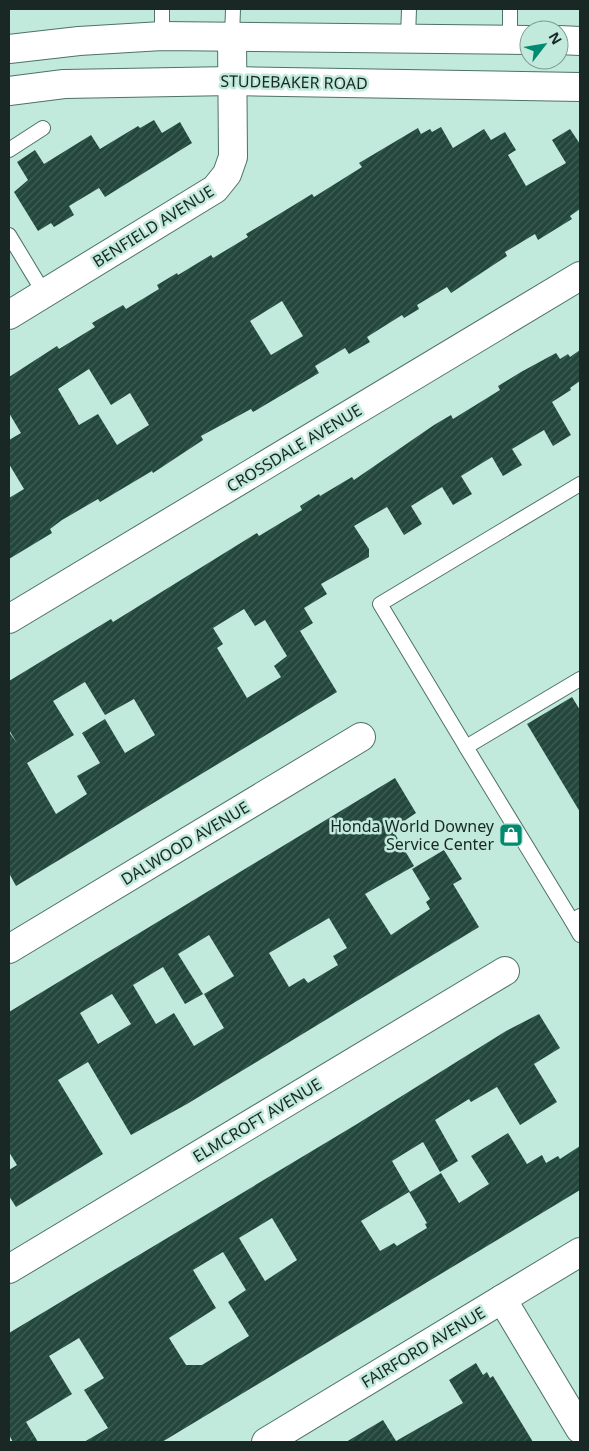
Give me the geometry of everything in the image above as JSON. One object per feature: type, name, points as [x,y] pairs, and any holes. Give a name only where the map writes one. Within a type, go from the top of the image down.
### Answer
[{"type":"street","points":[[9,49],[79,41],[162,36],[519,39]]},
{"type":"street","name":"BENFIELD AVENUE","points":[[9,315],[215,189],[227,174],[233,157],[232,37]]},
{"type":"street","name":"STUDEBAKER ROAD","points":[[9,92],[64,84],[232,81],[580,87]]},
{"type":"street","name":"CROSSDALE AVENUE","points":[[9,619],[580,276]]},
{"type":"street","name":"DALWOOD AVENUE","points":[[9,949],[361,737]]},
{"type":"street","name":"ELMCROFT AVENUE","points":[[9,1270],[505,971]]},
{"type":"street","name":"FAIRFORD AVENUE","points":[[273,1440],[580,1252]]},
{"type":"street","points":[[502,1300],[580,1429]]},
{"type":"lane","points":[[162,9],[162,36]]},
{"type":"lane","points":[[232,37],[233,9]]},
{"type":"lane","points":[[408,37],[409,9]]},
{"type":"lane","points":[[510,9],[519,39]]},
{"type":"lane","points":[[9,150],[43,128]]},
{"type":"lane","points":[[9,235],[44,293]]},
{"type":"lane","points":[[580,484],[380,604],[466,747],[576,918],[580,935]]},
{"type":"lane","points":[[466,747],[580,679]]},
{"type":"building","points":[[154,120],[162,133],[180,122],[192,143],[105,197],[99,188],[69,206],[74,215],[54,227],[51,223],[38,231],[14,192],[28,180],[17,162],[35,150],[44,164],[91,135],[100,149],[138,126],[140,128]]},
{"type":"building","points":[[441,127],[453,148],[484,129],[491,140],[505,132],[516,150],[508,155],[526,186],[566,163],[552,140],[570,129],[580,144],[580,209],[570,216],[572,219],[538,240],[535,234],[505,252],[507,256],[451,293],[447,287],[417,305],[419,309],[404,318],[402,315],[367,337],[370,342],[349,354],[345,348],[315,366],[319,373],[253,412],[251,409],[201,436],[203,440],[153,473],[152,471],[100,502],[98,499],[62,520],[50,529],[52,533],[9,559],[9,498],[24,489],[9,464],[9,440],[21,433],[9,413],[9,377],[57,346],[59,349],[95,327],[92,323],[123,305],[126,309],[159,289],[157,285],[177,273],[178,275],[211,255],[213,258],[248,237],[246,234],[312,194],[314,197],[362,167],[359,163],[418,128],[421,134],[430,129],[432,132]],"holes":[[[282,301],[303,336],[271,355],[250,321]],[[89,369],[111,405],[130,393],[149,425],[117,445],[98,414],[79,425],[58,389]]]},
{"type":"building","points":[[580,350],[580,381],[570,388],[571,390],[552,402],[571,435],[553,446],[544,430],[512,449],[522,465],[503,476],[492,457],[461,476],[472,494],[453,505],[442,487],[411,506],[422,524],[404,535],[387,507],[354,526],[369,549],[369,557],[321,584],[327,594],[304,608],[313,623],[300,631],[337,692],[16,886],[9,873],[9,732],[17,743],[9,730],[9,681],[111,619],[113,622],[257,533],[259,536],[302,510],[300,506],[319,494],[320,496],[352,477],[354,480],[434,425],[451,415],[453,419],[500,390],[498,386],[521,372],[556,353],[560,359],[568,354],[570,357]],"holes":[[[244,609],[255,626],[265,620],[287,656],[274,666],[281,677],[247,698],[217,648],[223,644],[213,628]],[[85,682],[105,715],[134,699],[155,735],[125,753],[105,719],[82,733],[100,763],[77,776],[87,794],[56,814],[27,763],[74,735],[53,701]]]},
{"type":"building","points":[[572,697],[580,710],[580,812],[527,724]]},
{"type":"building","points":[[395,778],[416,813],[392,829],[414,866],[365,894],[391,935],[430,909],[426,902],[430,899],[412,869],[444,850],[462,879],[453,884],[479,927],[187,1104],[131,1135],[88,1062],[58,1080],[103,1154],[16,1207],[9,1196],[9,1170],[17,1165],[9,1152],[9,1012]],"holes":[[[329,918],[347,948],[333,956],[338,965],[308,983],[304,978],[289,987],[269,953]],[[209,935],[234,976],[204,994],[224,1028],[194,1046],[174,1013],[156,1024],[133,985],[163,967],[185,1004],[203,994],[178,954]],[[112,994],[131,1024],[98,1044],[80,1013]]]},
{"type":"building","points":[[539,1014],[560,1048],[534,1064],[557,1102],[520,1125],[497,1087],[471,1102],[469,1099],[435,1120],[458,1161],[440,1172],[423,1142],[392,1161],[410,1192],[441,1173],[459,1203],[489,1184],[471,1156],[508,1133],[527,1164],[542,1155],[546,1163],[558,1156],[560,1159],[580,1146],[580,1190],[162,1442],[84,1442],[108,1428],[84,1390],[104,1378],[79,1338],[49,1356],[72,1394],[26,1422],[38,1442],[13,1442],[9,1435],[9,1333],[357,1124],[506,1031]],"holes":[[[409,1192],[427,1223],[425,1224],[427,1228],[397,1246],[394,1243],[380,1251],[361,1221]],[[272,1218],[297,1260],[265,1281],[239,1238]],[[223,1252],[246,1290],[228,1302],[249,1336],[202,1365],[186,1365],[169,1338],[216,1308],[193,1270]]]},
{"type":"building","points":[[476,1363],[483,1375],[487,1372],[490,1378],[493,1376],[533,1442],[346,1442],[383,1420],[396,1441],[463,1403],[449,1380]]},
{"type":"place","name":"Honda World Downey Service Center","points":[[511,835]]}]
